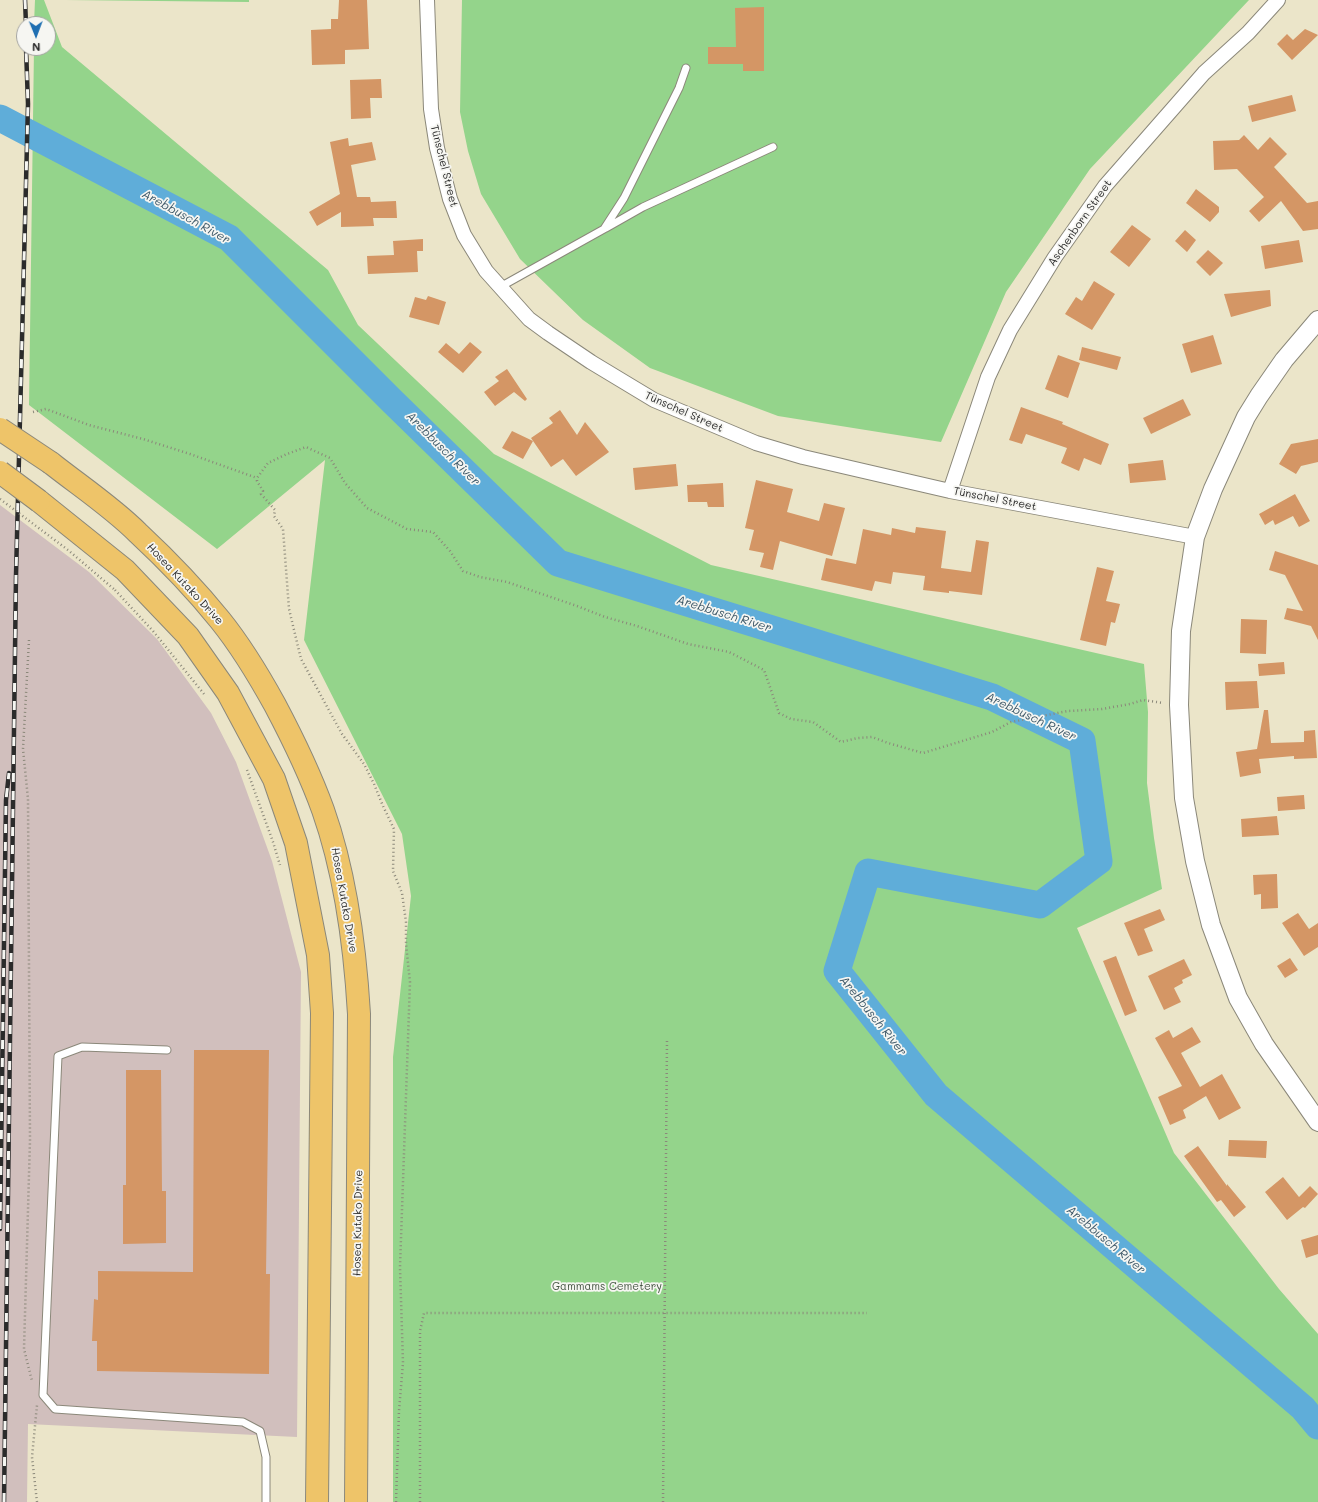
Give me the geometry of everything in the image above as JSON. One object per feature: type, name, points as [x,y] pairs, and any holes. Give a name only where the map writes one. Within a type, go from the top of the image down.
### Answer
[{"type":"main road","name":"Hosea Kutako Drive","points":[[0,428],[51,463],[138,532],[221,621],[263,683],[306,767],[323,811],[333,843],[343,886],[357,978],[360,1014],[356,1502]]},
{"type":"main road","points":[[0,472],[39,501],[125,570],[188,636],[228,693],[274,779],[296,843],[318,955],[322,1013],[316,1502]]},
{"type":"street","name":"Tünschel Street","points":[[427,0],[431,109],[437,148],[450,199],[464,235],[486,271],[529,319],[548,334],[602,370],[666,405],[756,443],[803,457],[950,491],[1195,537]]},
{"type":"street","name":"Aschenborn Street","points":[[950,491],[988,377],[1010,330],[1055,257],[1105,186],[1204,73],[1248,33],[1278,0]]},
{"type":"street","points":[[1318,320],[1284,360],[1246,417],[1213,489],[1195,537],[1181,631],[1179,705],[1184,798],[1195,861],[1210,925],[1238,998],[1264,1044],[1318,1122]]},
{"type":"lane","points":[[604,229],[624,198],[680,88],[686,68]]},
{"type":"lane","points":[[500,288],[643,207],[773,146]]},
{"type":"lane","points":[[166,1050],[82,1047],[58,1056],[43,1395],[55,1409],[243,1422],[260,1431],[266,1457],[266,1502]]},
{"type":"path","points":[[33,412],[46,409],[89,425],[190,454],[257,478]]},
{"type":"path","points":[[268,463],[306,447],[330,458],[345,483],[367,508],[407,529],[433,532],[450,551],[463,571],[480,577],[507,582],[605,617],[637,626],[688,644],[729,652],[748,661],[764,670],[778,713],[791,719],[813,722],[841,742],[858,738],[872,737],[923,753],[992,732],[1011,722],[1068,711],[1102,709],[1143,700],[1179,705]]},
{"type":"path","points":[[0,499],[68,550],[116,590],[153,631],[209,699]]},
{"type":"path","points":[[29,640],[23,750],[28,799],[30,1140],[24,1349],[32,1383]]},
{"type":"path","points":[[245,766],[282,871]]},
{"type":"path","points":[[663,1502],[667,1040]]},
{"type":"path","points":[[420,1502],[420,1331],[424,1313],[867,1313]]},
{"type":"path","points":[[37,1404],[32,1457],[37,1502]]},
{"type":"shaded area","points":[[0,505],[89,572],[157,639],[211,713],[236,762],[272,861],[301,972],[297,1437],[28,1424],[27,1502],[0,1502]]},
{"type":"green space","points":[[35,0],[44,0],[50,16],[34,16]]},
{"type":"green space","points":[[66,0],[249,0],[249,2]]},
{"type":"green space","points":[[462,0],[1249,0],[1090,169],[1006,292],[941,442],[778,416],[650,368],[583,320],[520,259],[481,194],[468,151],[460,112]]},
{"type":"green space","name":"Gammams Cemetery","points":[[56,31],[62,47],[328,270],[358,325],[494,454],[711,565],[1144,664],[1148,712],[1147,783],[1162,889],[1077,928],[1174,1153],[1279,1289],[1318,1334],[1318,1502],[393,1502],[393,1057],[411,896],[402,834],[304,640],[325,460],[217,549],[29,405],[34,56],[56,56]]},
{"type":"building","points":[[339,0],[367,0],[369,49],[345,50],[345,64],[312,65],[311,30],[331,29],[331,19],[338,19]]},
{"type":"building","points":[[764,7],[764,71],[743,71],[743,64],[708,64],[708,47],[736,47],[735,8]]},
{"type":"building","points":[[1305,29],[1318,35],[1292,60],[1277,44],[1287,34],[1293,40]]},
{"type":"building","points":[[381,79],[382,98],[370,98],[371,118],[351,119],[350,80]]},
{"type":"building","points":[[1292,95],[1296,111],[1252,122],[1248,106]]},
{"type":"building","points":[[1244,135],[1258,150],[1270,137],[1287,154],[1274,167],[1307,203],[1318,201],[1318,229],[1303,231],[1281,201],[1259,222],[1249,211],[1264,197],[1237,169],[1214,170],[1213,141],[1239,140]]},
{"type":"building","points":[[348,138],[349,146],[372,142],[376,160],[351,165],[357,197],[370,197],[371,202],[396,201],[397,218],[373,218],[374,226],[341,227],[341,212],[317,226],[309,212],[340,194],[330,142]]},
{"type":"building","points":[[1196,189],[1219,207],[1219,212],[1210,222],[1186,203]]},
{"type":"building","points":[[1132,225],[1151,239],[1129,267],[1110,252]]},
{"type":"building","points":[[1185,230],[1196,240],[1187,252],[1175,241]]},
{"type":"building","points":[[423,239],[423,251],[417,251],[418,272],[368,274],[367,256],[394,255],[393,241]]},
{"type":"building","points":[[1299,240],[1303,262],[1265,269],[1261,246]]},
{"type":"building","points":[[1208,250],[1223,263],[1210,276],[1196,262]]},
{"type":"building","points":[[1094,281],[1115,294],[1092,330],[1065,314],[1076,297],[1082,301]]},
{"type":"building","points":[[1270,290],[1271,306],[1231,317],[1224,294]]},
{"type":"building","points":[[428,296],[446,302],[439,325],[409,317],[415,297],[426,300]]},
{"type":"building","points":[[1213,335],[1222,364],[1191,373],[1182,344]]},
{"type":"building","points":[[470,342],[482,352],[463,373],[438,352],[446,343],[459,354]]},
{"type":"building","points":[[1082,347],[1121,357],[1117,370],[1079,360]]},
{"type":"building","points":[[1058,355],[1080,363],[1068,398],[1045,389]]},
{"type":"building","points":[[507,369],[527,399],[525,401],[514,392],[495,406],[484,392],[499,381],[495,377]]},
{"type":"building","points":[[1183,399],[1191,415],[1151,434],[1143,418]]},
{"type":"building","points":[[1021,407],[1063,422],[1062,424],[1109,444],[1101,465],[1084,458],[1079,471],[1061,463],[1067,448],[1026,434],[1022,444],[1009,440]]},
{"type":"building","points":[[560,410],[577,435],[585,422],[609,452],[576,476],[563,459],[551,467],[531,438],[553,423],[549,418]]},
{"type":"building","points":[[512,431],[533,441],[523,459],[502,448]]},
{"type":"building","points":[[1318,439],[1318,462],[1301,466],[1296,474],[1279,464],[1291,444]]},
{"type":"building","points":[[1163,460],[1166,480],[1130,483],[1128,464]]},
{"type":"building","points":[[676,464],[678,486],[635,490],[633,468]]},
{"type":"building","points":[[756,480],[793,489],[787,512],[819,521],[824,503],[845,508],[832,556],[780,541],[773,570],[760,567],[764,553],[749,550],[754,530],[745,528]]},
{"type":"building","points":[[723,483],[724,507],[708,507],[707,502],[688,502],[687,485]]},
{"type":"building","points":[[1295,494],[1310,521],[1299,527],[1293,516],[1275,525],[1273,520],[1265,525],[1259,514]]},
{"type":"building","points":[[916,527],[946,531],[941,568],[971,572],[976,540],[989,542],[982,595],[923,590],[925,576],[893,572],[891,584],[875,581],[872,591],[821,580],[826,558],[856,564],[863,529],[891,535],[892,528],[915,533]]},
{"type":"building","points":[[1275,551],[1318,565],[1318,640],[1311,626],[1284,619],[1287,608],[1303,611],[1285,575],[1269,570]]},
{"type":"building","points":[[1097,567],[1114,571],[1106,601],[1120,604],[1115,623],[1111,622],[1106,646],[1080,640]]},
{"type":"building","points":[[1241,619],[1267,620],[1266,654],[1240,653]]},
{"type":"building","points":[[1284,662],[1285,674],[1259,676],[1258,664]]},
{"type":"building","points":[[1257,681],[1259,708],[1226,710],[1225,682]]},
{"type":"building","points":[[1264,710],[1268,710],[1271,743],[1304,742],[1304,731],[1315,730],[1317,758],[1294,759],[1294,756],[1259,759],[1261,773],[1240,777],[1236,752],[1257,749]]},
{"type":"building","points":[[1304,795],[1305,809],[1278,811],[1277,797]]},
{"type":"building","points":[[1277,816],[1279,835],[1242,837],[1241,819]]},
{"type":"building","points":[[1277,874],[1278,908],[1261,909],[1261,894],[1254,895],[1253,875]]},
{"type":"building","points":[[1160,909],[1165,920],[1144,929],[1153,951],[1138,956],[1124,923]]},
{"type":"building","points":[[1298,913],[1309,929],[1318,923],[1318,947],[1304,956],[1282,923]]},
{"type":"building","points":[[1116,956],[1137,1011],[1125,1016],[1103,961]]},
{"type":"building","points":[[1290,958],[1298,970],[1285,978],[1277,966]]},
{"type":"building","points":[[1184,959],[1192,975],[1182,980],[1183,983],[1174,988],[1181,1002],[1164,1010],[1148,976]]},
{"type":"building","points":[[1192,1027],[1201,1042],[1181,1053],[1200,1087],[1222,1074],[1241,1108],[1219,1120],[1206,1096],[1183,1110],[1186,1118],[1170,1125],[1158,1097],[1182,1086],[1155,1038],[1169,1030],[1173,1038]]},
{"type":"building","points":[[194,1050],[269,1050],[266,1274],[270,1274],[269,1374],[97,1371],[97,1341],[92,1341],[94,1299],[98,1300],[98,1271],[193,1272]]},
{"type":"building","points":[[126,1070],[161,1070],[162,1191],[166,1191],[166,1243],[123,1244],[123,1185],[126,1185]]},
{"type":"building","points":[[1229,1140],[1267,1141],[1266,1158],[1228,1156]]},
{"type":"building","points":[[1198,1146],[1227,1186],[1227,1184],[1246,1207],[1234,1217],[1221,1200],[1217,1202],[1184,1156]]},
{"type":"building","points":[[1283,1177],[1299,1197],[1310,1186],[1318,1194],[1305,1208],[1303,1207],[1287,1220],[1265,1192]]},
{"type":"building","points":[[1318,1235],[1318,1254],[1306,1258],[1301,1240]]},
{"type":"waterway","name":"Arebbusch River","points":[[0,118],[229,238],[392,401],[558,563],[992,697],[1082,741],[1099,861],[1040,905],[868,872],[837,971],[936,1095],[1303,1408],[1318,1426]]},
{"type":"railway","points":[[25,0],[26,16]]},
{"type":"railway","points":[[4,1502],[16,575],[28,104],[26,56]]},
{"type":"railway","points":[[0,1229],[6,800],[9,773]]}]
